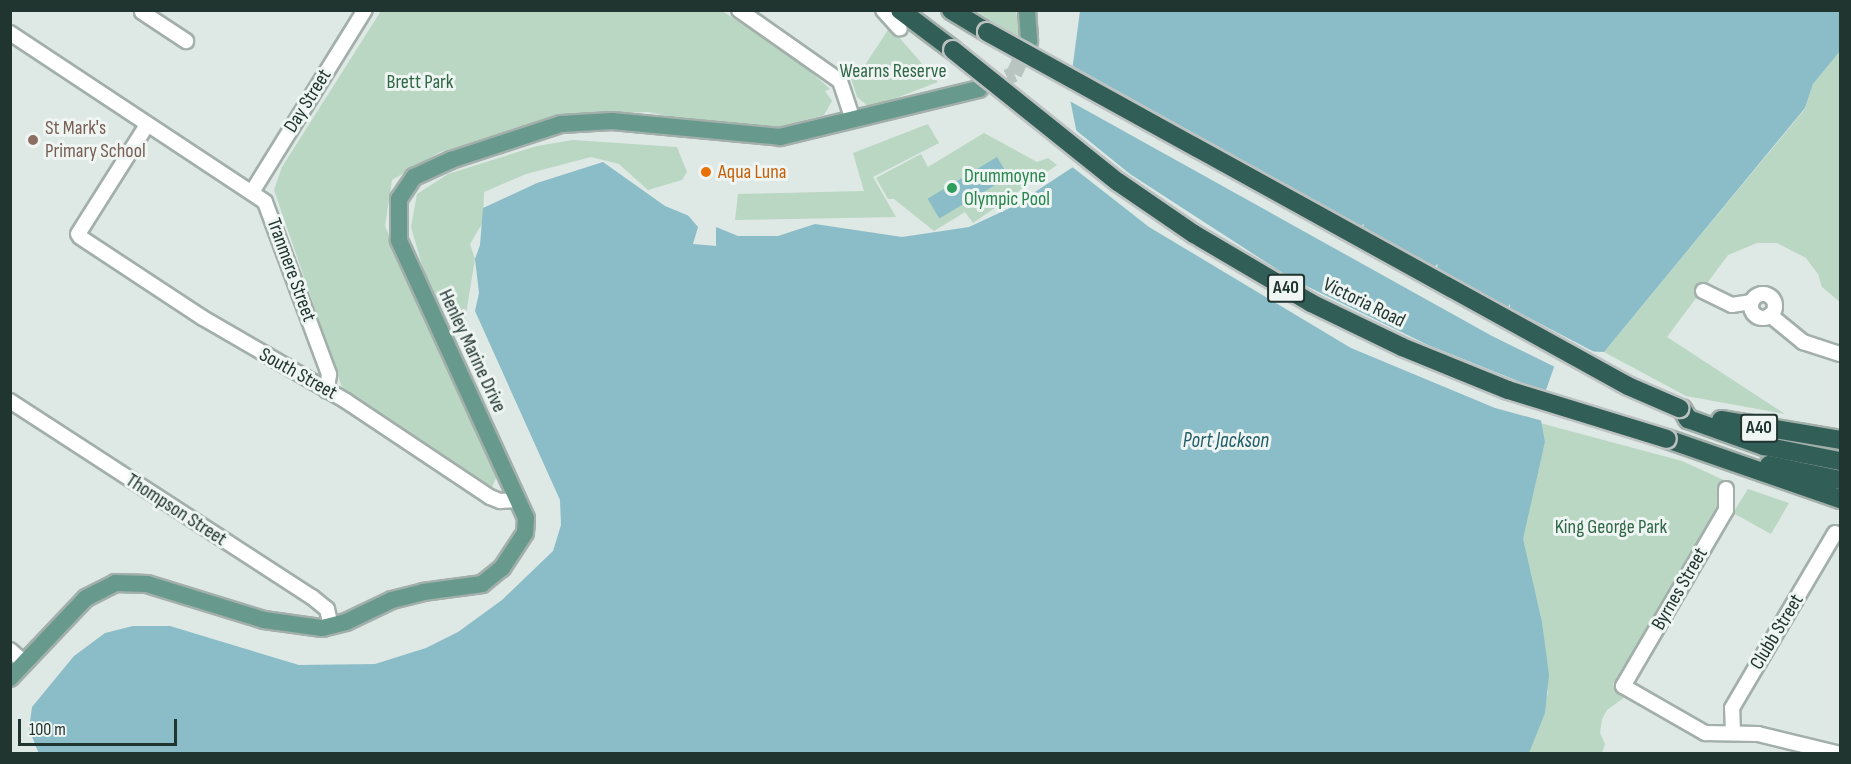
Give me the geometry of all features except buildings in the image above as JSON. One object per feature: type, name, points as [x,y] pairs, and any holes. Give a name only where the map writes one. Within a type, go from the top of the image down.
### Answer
[{"type":"highway","name":"Victoria Road","points":[[900,10],[1118,182],[1194,234],[1311,303],[1402,347],[1508,390],[1672,441],[1789,484],[1840,499]]},
{"type":"highway","name":"A40","points":[[955,12],[987,32],[1628,386],[1680,409],[1759,428],[1840,440]]},
{"type":"highway","points":[[1680,409],[1688,419],[1764,446],[1840,461]]},
{"type":"highway","points":[[1672,441],[1690,440],[1789,471],[1840,480]]},
{"type":"main road","points":[[1027,10],[1029,42]]},
{"type":"main road","name":"Henley Marine Drive","points":[[10,678],[86,598],[104,587],[126,582],[147,584],[285,625],[331,626],[392,600],[435,590],[467,588],[488,580],[502,568],[525,533],[526,518],[399,240],[397,208],[405,187],[427,169],[539,130],[584,121],[771,137],[853,120],[979,89]]},
{"type":"street","name":"Day Street","points":[[252,192],[365,10]]},
{"type":"street","points":[[739,10],[840,81],[853,120]]},
{"type":"street","points":[[883,10],[900,29]]},
{"type":"street","points":[[142,12],[186,41]]},
{"type":"street","name":"Tranmere Street","points":[[10,33],[265,202],[278,231],[329,374],[327,391]]},
{"type":"street","name":"South Street","points":[[147,125],[79,236],[203,318],[327,391],[490,497],[518,500]]},
{"type":"street","points":[[1703,291],[1732,305],[1752,302],[1761,294],[1769,295],[1775,304],[1770,315],[1803,342],[1840,354]]},
{"type":"street","name":"Thompson Street","points":[[10,401],[312,597],[327,609],[331,626]]},
{"type":"street","name":"Byrnes Street","points":[[1726,489],[1729,498],[1724,513],[1623,686],[1701,731],[1733,733]]},
{"type":"street","name":"Clubb Street","points":[[1733,733],[1732,708],[1835,533]]},
{"type":"street","points":[[10,650],[25,663]]},
{"type":"street","points":[[1733,733],[1773,736],[1840,753]]},
{"type":"green space","name":"Brett Park","points":[[381,11],[722,11],[796,59],[830,89],[825,91],[832,101],[824,115],[779,127],[723,127],[648,112],[581,114],[440,152],[392,180],[385,226],[497,476],[492,487],[344,393],[274,190],[282,167]]},
{"type":"green space","points":[[977,11],[1016,11],[1021,38],[995,23]]},
{"type":"green space","name":"Wearns Reserve","points":[[890,27],[938,82],[870,108],[857,97],[850,75],[861,71]]},
{"type":"green space","points":[[1840,50],[1840,302],[1822,287],[1818,274],[1806,258],[1777,243],[1757,243],[1728,255],[1667,337],[1785,414],[1686,396],[1604,352],[1805,109],[1813,84]]},
{"type":"green space","points":[[928,124],[939,143],[873,177],[896,217],[735,220],[738,194],[864,191],[853,153]]},
{"type":"green space","name":"Drummoyne Olympic Pool","points":[[984,133],[1037,162],[1048,158],[1057,165],[973,223],[965,212],[934,231],[894,199],[888,199],[876,178],[921,154],[928,167]]},
{"type":"green space","points":[[573,140],[677,147],[687,172],[682,180],[648,190],[619,164],[591,157],[526,174],[484,192],[483,222],[470,244],[475,259],[465,320],[488,378],[470,357],[425,275],[411,227],[417,194],[448,174],[537,146]]},
{"type":"green space","name":"King George Park","points":[[1540,423],[1682,461],[1726,481],[1718,511],[1613,684],[1629,694],[1607,710],[1602,719],[1600,733],[1605,744],[1602,753],[1529,753],[1548,693],[1542,622],[1522,539],[1545,442]]},
{"type":"green space","points":[[1748,489],[1789,503],[1771,534],[1733,513]]},
{"type":"water","name":"Port Jackson","points":[[1080,11],[1840,11],[1840,51],[1813,84],[1805,108],[1604,352],[1560,350],[1539,410],[1545,442],[1523,539],[1542,622],[1549,675],[1545,713],[1529,753],[39,754],[29,729],[32,707],[74,656],[105,633],[133,626],[170,626],[299,665],[375,664],[426,648],[458,632],[502,600],[553,551],[561,525],[560,500],[475,311],[479,293],[475,259],[480,245],[483,208],[537,183],[603,162],[665,206],[738,236],[778,236],[815,224],[902,237],[969,227],[1012,207],[1073,167],[1080,149],[1069,94]]},
{"type":"water","points":[[997,157],[1009,177],[939,218],[928,199]]},
{"type":"pier","points":[[1071,65],[1361,226],[1364,224],[1363,227],[1434,267],[1438,264],[1437,268],[1508,307],[1510,304],[1510,308],[1600,355],[1562,353],[1557,368],[1492,336],[1066,99]]},
{"type":"pier","points":[[1072,127],[1130,174],[1292,279],[1428,345],[1548,393],[1542,410],[1543,421],[1495,408],[1351,348],[1149,227],[1071,166],[1077,159]]},
{"type":"pier","points":[[686,213],[716,226],[716,246],[693,244],[698,227]]},
{"type":"tunnel","points":[[985,87],[1014,74],[1029,42]]},
{"type":"place","name":"St Mark's Primary School","points":[[33,140]]},
{"type":"place","name":"Aqua Luna","points":[[706,172]]},
{"type":"place","name":"Drummoyne Olympic Pool","points":[[952,188]]}]
